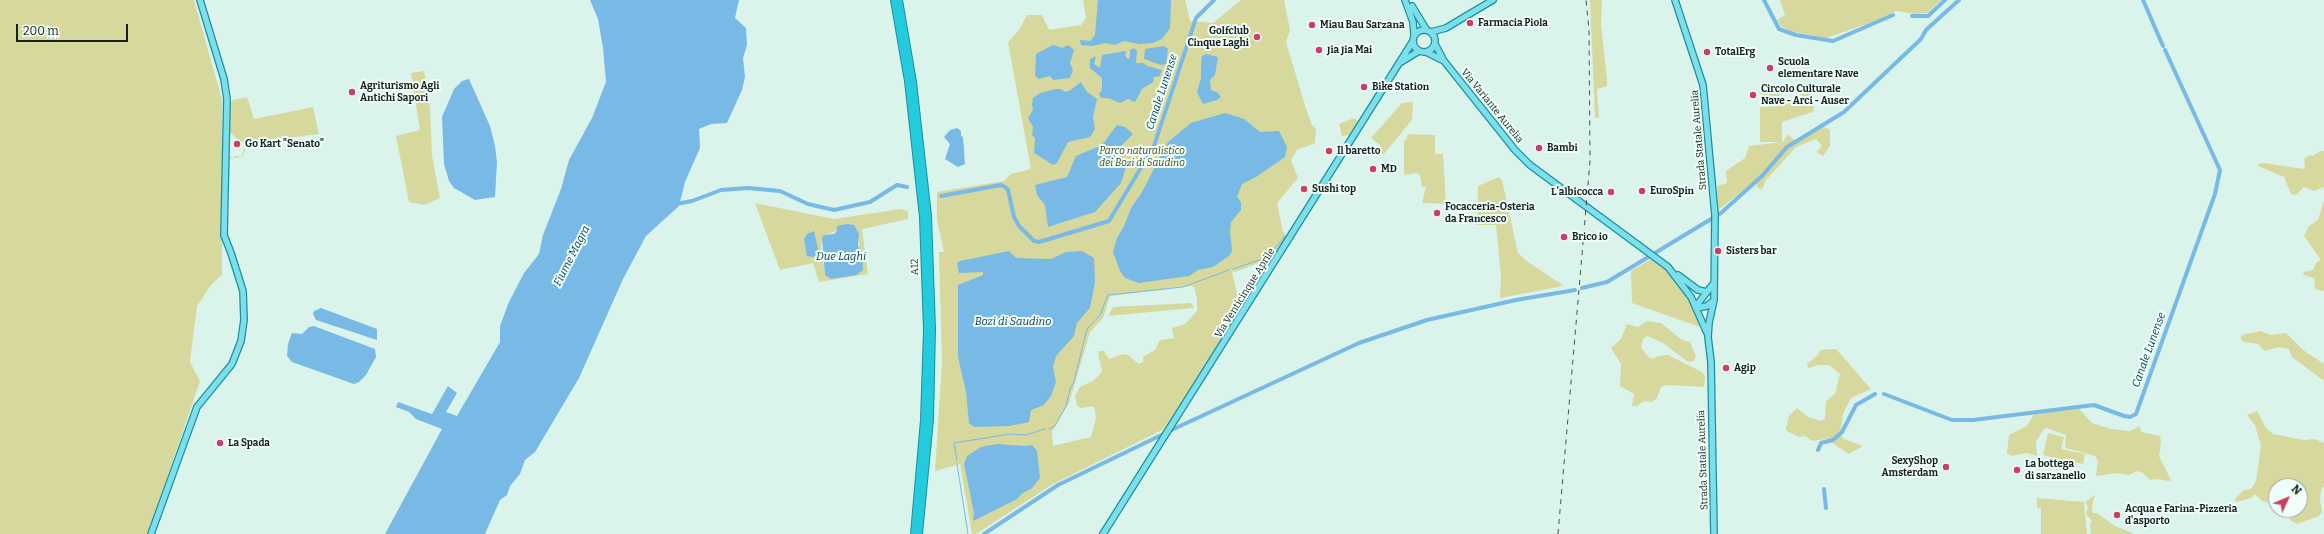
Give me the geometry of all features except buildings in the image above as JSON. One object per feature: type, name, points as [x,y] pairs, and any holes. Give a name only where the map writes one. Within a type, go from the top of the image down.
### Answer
[{"type":"highway","name":"A12","points":[[894,0],[908,81],[923,225],[926,330],[924,420],[914,534]]},
{"type":"highway","name":"A12","points":[[900,0],[914,82],[928,216],[932,329],[930,419],[919,534]]},
{"type":"main road","points":[[151,534],[197,407],[232,364],[241,341],[244,320],[242,291],[224,235],[227,99],[224,79],[200,0]]},
{"type":"main road","points":[[1405,0],[1413,22],[1413,38],[1419,51],[1426,52],[1432,49],[1435,41],[1446,28],[1493,0]]},
{"type":"main road","points":[[1409,0],[1418,20],[1428,30],[1435,41]]},
{"type":"main road","name":"Strada Statale Aurelia","points":[[1675,0],[1702,85],[1715,217],[1714,300],[1709,323],[1708,337],[1711,362],[1714,534]]},
{"type":"main road","points":[[1413,38],[1419,30],[1446,28]]},
{"type":"main road","name":"Via Venticinque Aprile","points":[[1103,534],[1401,62],[1413,38]]},
{"type":"main road","name":"Via Variante Aurelia","points":[[1435,41],[1444,61],[1512,146],[1533,168],[1658,258],[1685,287],[1702,320]]},
{"type":"main road","name":"Via Venticinque Aprile","points":[[1401,62],[1419,51]]},
{"type":"main road","name":"Via Variante Aurelia","points":[[1426,52],[1444,61]]},
{"type":"main road","points":[[1668,267],[1698,290],[1707,292]]},
{"type":"main road","points":[[1696,307],[1714,282]]},
{"type":"main road","points":[[1696,307],[1707,306],[1714,300]]},
{"type":"main road","name":"Strada Statale Aurelia","points":[[1702,320],[1708,337]]},
{"type":"green space","points":[[0,0],[194,0],[222,100],[222,275],[211,285],[197,306],[190,362],[200,381],[148,534],[0,534]]},
{"type":"green space","name":"Parco naturalistico dei Bozi di Saudino","points":[[1083,0],[1185,0],[1190,21],[1213,23],[1241,0],[1284,0],[1290,30],[1286,42],[1306,109],[1312,125],[1316,129],[1315,143],[1297,150],[1291,160],[1298,178],[1277,203],[1283,232],[1287,237],[1274,257],[1235,272],[1232,271],[1240,307],[1242,309],[1164,429],[1053,484],[976,534],[972,534],[960,464],[935,471],[942,364],[939,252],[944,252],[937,220],[937,192],[1004,181],[1011,174],[1031,169],[1008,42],[1019,30],[1027,15],[1042,15],[1049,30],[1081,25],[1086,18]],"holes":[[[1191,286],[1194,287],[1197,299],[1197,311],[1185,324],[1172,328],[1174,338],[1160,340],[1155,350],[1143,357],[1143,362],[1139,364],[1128,355],[1123,354],[1109,359],[1104,351],[1099,351],[1098,355],[1102,370],[1100,374],[1093,381],[1080,387],[1075,396],[1077,406],[1081,408],[1094,406],[1096,418],[1091,437],[1053,446],[1052,431],[1069,403],[1090,332],[1103,318],[1110,296]]]},
{"type":"green space","points":[[1590,0],[1602,0],[1601,24],[1607,86],[1597,89],[1599,118],[1595,118]]},
{"type":"green space","points":[[1780,0],[1941,0],[1927,13],[1915,14],[1896,11],[1878,20],[1826,38],[1790,31],[1781,26],[1777,20],[1785,15]]},
{"type":"green space","points":[[424,71],[430,109],[432,156],[440,198],[424,205],[409,202],[396,136],[420,130],[411,73]]},
{"type":"green space","points":[[1764,86],[1772,88],[1778,87],[1780,96],[1794,104],[1808,87],[1814,108],[1813,112],[1782,122],[1782,142],[1760,142],[1760,107],[1782,106],[1762,106],[1764,98],[1761,97]]},
{"type":"green space","points":[[247,97],[254,119],[313,107],[319,134],[271,140],[271,144],[246,147],[242,157],[228,159],[230,104],[233,100]],"holes":[[[230,132],[239,141],[243,142],[245,147],[241,157],[236,156],[232,158],[230,156]]]},
{"type":"green space","points":[[1413,102],[1412,120],[1383,155],[1380,145],[1371,138],[1402,103]]},
{"type":"green space","points":[[1354,118],[1358,121],[1349,135],[1342,136],[1339,124]]},
{"type":"green space","points":[[1824,127],[1830,130],[1830,146],[1823,156],[1817,152],[1822,146],[1816,139],[1796,147],[1766,180],[1762,189],[1758,188],[1755,181],[1718,210],[1717,186],[1727,183],[1726,171],[1745,158],[1749,146],[1783,142],[1788,134],[1796,142]]},
{"type":"green space","points":[[1408,134],[1435,135],[1435,154],[1443,154],[1446,204],[1422,203],[1426,187],[1422,187],[1420,175],[1416,173],[1404,175],[1404,140],[1406,140]]},
{"type":"green space","points":[[2320,151],[2324,151],[2324,187],[2314,191],[2304,187],[2296,195],[2291,194],[2284,177],[2258,166],[2258,164],[2264,163],[2303,169],[2305,167],[2304,159],[2309,155],[2313,156]]},
{"type":"green space","points":[[1499,177],[1502,180],[1518,253],[1528,262],[1564,286],[1500,298],[1501,275],[1496,225],[1477,225],[1478,186]]},
{"type":"green space","points":[[2324,200],[2324,291],[2315,289],[2314,278],[2303,275],[2304,272],[2313,270],[2316,263],[2321,260],[2304,236],[2309,226],[2318,220]]},
{"type":"green space","points":[[755,203],[834,219],[901,209],[908,211],[908,219],[862,229],[868,274],[819,282],[813,263],[780,270]],"holes":[[[837,231],[859,234],[859,251],[825,275],[821,245],[824,235]]]},
{"type":"green space","points":[[1651,259],[1663,266],[1686,295],[1694,308],[1700,327],[1632,303],[1631,271]]},
{"type":"green space","points":[[1190,303],[1194,306],[1193,308],[1108,316],[1113,307]]},
{"type":"green space","points":[[1647,321],[1661,323],[1682,340],[1690,342],[1696,356],[1694,361],[1688,362],[1663,343],[1647,336],[1643,339],[1641,347],[1648,357],[1653,359],[1658,356],[1668,355],[1702,372],[1705,376],[1704,387],[1666,385],[1661,387],[1657,398],[1652,402],[1644,401],[1637,406],[1632,406],[1634,394],[1620,386],[1621,364],[1611,348],[1621,339],[1627,324],[1638,327]]},
{"type":"green space","points":[[2261,331],[2271,335],[2286,333],[2303,350],[2324,364],[2324,381],[2292,357],[2289,349],[2278,347],[2265,351],[2258,344],[2244,342],[2240,338],[2242,335]]},
{"type":"green space","points":[[1836,349],[1871,389],[1851,398],[1843,414],[1840,434],[1844,439],[1863,446],[1849,454],[1826,439],[1812,441],[1805,436],[1799,437],[1787,431],[1786,428],[1789,416],[1797,408],[1808,417],[1820,421],[1825,419],[1826,401],[1835,394],[1840,374],[1829,365],[1818,365],[1808,368],[1807,364],[1818,355],[1820,350]]},
{"type":"green space","points":[[2079,409],[2092,423],[2111,429],[2130,431],[2140,426],[2141,432],[2160,436],[2161,442],[2159,456],[2171,480],[2150,480],[2143,473],[2137,471],[2129,475],[2117,473],[2096,476],[2098,461],[2095,456],[2066,448],[2066,435],[2046,428],[2036,442],[2037,456],[2027,453],[2011,456],[2007,453],[2009,435],[2027,426],[2034,414]]},
{"type":"green space","points":[[2257,411],[2266,428],[2273,434],[2304,440],[2315,439],[2324,443],[2324,486],[2321,489],[2320,500],[2322,512],[2319,516],[2297,524],[2290,520],[2290,518],[2308,518],[2308,478],[2268,478],[2268,503],[2262,501],[2255,494],[2251,498],[2236,502],[2235,499],[2243,491],[2252,488],[2256,481],[2261,446],[2255,425],[2247,415]]},
{"type":"green space","points":[[2048,433],[2064,437],[2061,449],[2085,454],[2083,464],[2043,455]]},
{"type":"green space","points":[[2095,495],[2092,506],[2093,513],[2097,513],[2115,526],[2135,534],[2091,534],[2090,524],[2092,521],[2086,514],[2088,507],[2085,502]]},
{"type":"green space","points":[[2037,498],[2084,502],[2087,534],[2041,534],[2041,508],[2037,508]]},
{"type":"water","name":"Fiume Magra","points":[[590,0],[739,0],[735,18],[746,28],[747,45],[743,58],[745,77],[742,90],[727,123],[711,124],[699,129],[700,148],[685,182],[679,206],[646,236],[623,279],[579,378],[535,452],[525,460],[520,474],[510,486],[507,495],[500,500],[485,534],[385,534],[442,429],[416,419],[409,412],[396,407],[398,402],[432,414],[448,386],[457,393],[446,412],[457,416],[500,342],[500,326],[508,304],[524,273],[539,254],[543,235],[561,189],[569,160],[592,118],[606,82],[603,48],[598,19]]},
{"type":"water","points":[[1098,0],[1171,0],[1170,28],[1162,39],[1153,43],[1139,44],[1124,41],[1115,45],[1105,43],[1093,46],[1081,45],[1080,40],[1090,41],[1095,35]]},
{"type":"water","points":[[1053,45],[1062,48],[1068,45],[1074,50],[1070,63],[1073,70],[1070,78],[1053,80],[1050,76],[1039,79],[1035,76],[1036,54]]},
{"type":"water","points":[[1164,46],[1168,49],[1166,64],[1161,65],[1144,59],[1145,49]]},
{"type":"water","points":[[1134,48],[1137,51],[1136,63],[1143,63],[1147,66],[1162,70],[1160,76],[1154,77],[1153,82],[1142,89],[1135,102],[1128,99],[1120,103],[1108,98],[1101,98],[1099,94],[1102,90],[1102,78],[1090,68],[1090,59],[1096,56],[1094,64],[1100,68],[1102,55],[1126,51],[1125,56],[1128,59],[1130,57],[1130,50]]},
{"type":"water","points":[[1206,54],[1218,57],[1215,75],[1210,80],[1211,90],[1218,93],[1221,97],[1217,100],[1203,104],[1197,92],[1201,78],[1202,56]]},
{"type":"water","points":[[469,79],[490,126],[497,162],[495,197],[475,200],[454,188],[449,181],[444,164],[442,117],[454,89],[462,81]]},
{"type":"water","points":[[1081,82],[1087,92],[1097,99],[1093,117],[1095,129],[1090,137],[1068,142],[1057,163],[1053,165],[1034,153],[1035,138],[1032,135],[1033,127],[1028,118],[1033,110],[1033,98],[1040,93],[1056,89],[1061,89],[1065,92],[1069,91]]},
{"type":"water","points":[[1225,113],[1244,119],[1260,132],[1279,131],[1287,147],[1285,157],[1256,177],[1242,184],[1237,197],[1241,202],[1241,210],[1231,222],[1230,233],[1232,250],[1230,255],[1213,267],[1198,270],[1189,276],[1139,283],[1125,278],[1120,271],[1113,252],[1117,238],[1124,226],[1131,208],[1142,192],[1168,142],[1191,123]]},
{"type":"water","points":[[1117,125],[1125,127],[1133,134],[1116,151],[1126,167],[1121,183],[1095,212],[1048,227],[1045,205],[1037,195],[1035,185],[1067,177],[1076,156],[1102,145]]},
{"type":"water","points":[[957,128],[961,131],[961,136],[963,137],[965,164],[958,167],[945,159],[950,144],[944,137],[950,130]]},
{"type":"water","name":"Due Laghi","points":[[846,224],[854,225],[859,234],[858,246],[862,253],[863,270],[856,275],[831,279],[825,275],[822,238],[824,235],[834,234],[837,231],[837,226]]},
{"type":"water","points":[[814,231],[819,253],[813,257],[807,256],[804,239],[807,234]]},
{"type":"water","name":"Bozi di Saudino","points":[[1009,251],[1016,258],[1051,259],[1066,252],[1082,251],[1094,258],[1095,282],[1090,308],[1077,323],[1074,336],[1056,356],[1053,367],[1056,382],[1051,396],[1044,405],[1031,410],[1029,422],[1010,426],[974,427],[969,423],[966,392],[958,357],[958,285],[983,275],[983,272],[959,273],[957,263],[960,261]]},
{"type":"water","points":[[321,308],[377,329],[377,340],[316,320],[313,314],[314,311]]},
{"type":"water","points":[[314,326],[375,349],[376,357],[366,375],[359,382],[354,384],[292,362],[287,356],[288,344],[292,333],[302,334],[309,327]]},
{"type":"water","points":[[998,444],[1024,446],[1032,445],[1037,451],[1040,478],[1032,488],[1023,493],[1017,499],[973,521],[974,513],[964,464],[967,456],[981,447]]},
{"type":"waterway","name":"Canale Lunense","points":[[941,196],[1001,185],[1008,190],[1014,217],[1019,226],[1034,241],[1039,242],[1109,221],[1154,146],[1196,18],[1214,0]]},
{"type":"waterway","name":"Canale Lunense","points":[[1764,0],[1779,29],[1796,35],[1833,41],[1893,15]]},
{"type":"waterway","name":"Canale Lunense","points":[[1912,16],[1928,16],[1945,0]]},
{"type":"waterway","points":[[1582,288],[1607,282],[1721,213],[1762,176],[1787,147],[1844,112],[1921,39],[1926,30],[1959,0]]},
{"type":"waterway","name":"Canale Lunense","points":[[2143,0],[2163,46]]},
{"type":"waterway","name":"Canale Lunense","points":[[1884,394],[1952,420],[1973,420],[2094,405],[2124,416],[2130,417],[2136,414],[2215,194],[2220,170],[2165,50]]},
{"type":"waterway","name":"Canale Lunense","points":[[676,204],[692,201],[721,190],[748,188],[780,191],[808,204],[834,210],[870,202],[897,185],[907,187]]},
{"type":"waterway","points":[[1233,269],[1268,257],[1285,236]]},
{"type":"waterway","points":[[1049,429],[1055,426],[1066,406],[1070,389],[1074,382],[1087,329],[1100,315],[1108,295],[1183,287],[1229,270]]},
{"type":"waterway","points":[[984,534],[1058,485],[1178,427],[1359,343],[1427,320],[1516,300],[1575,290]]},
{"type":"waterway","name":"Canale Lunense","points":[[1818,450],[1821,443],[1833,440],[1842,432],[1856,405],[1875,394]]},
{"type":"waterway","points":[[957,460],[954,443],[1010,434],[1026,435],[1045,429]]},
{"type":"waterway","points":[[957,464],[968,534]]},
{"type":"waterway","name":"Canale Lunense","points":[[1824,489],[1826,508]]},
{"type":"railway","points":[[1558,534],[1590,161],[1589,30],[1586,0]]},
{"type":"place","name":"Farmacia Piola","points":[[1470,23]]},
{"type":"place","name":"Miau Bau Sarzana","points":[[1312,25]]},
{"type":"place","name":"Golfclub Cinque Laghi","points":[[1257,37]]},
{"type":"place","name":"Jia Jia Mai","points":[[1319,50]]},
{"type":"place","name":"TotalErg","points":[[1707,52]]},
{"type":"place","name":"Scuola elementare Nave","points":[[1770,68]]},
{"type":"place","name":"Bike Station","points":[[1364,87]]},
{"type":"place","name":"Agriturismo Agli Antichi Sapori","points":[[352,92]]},
{"type":"place","name":"Circolo Culturale Nave - Arci - Auser","points":[[1753,95]]},
{"type":"place","name":"Go Kart \"Senato\"","points":[[237,144]]},
{"type":"place","name":"Bambi","points":[[1539,148]]},
{"type":"place","name":"Il baretto","points":[[1329,151]]},
{"type":"place","name":"MD","points":[[1373,169]]},
{"type":"place","name":"Sushi top","points":[[1304,189]]},
{"type":"place","name":"EuroSpin","points":[[1642,191]]},
{"type":"place","name":"L'albicocca","points":[[1611,192]]},
{"type":"place","name":"Focacceria-Osteria da Francesco","points":[[1437,213]]},
{"type":"place","name":"Brico io","points":[[1564,237]]},
{"type":"place","name":"Sisters bar","points":[[1718,251]]},
{"type":"place","name":"Agip","points":[[1726,368]]},
{"type":"place","name":"La Spada","points":[[220,443]]},
{"type":"place","name":"SexyShop Amsterdam","points":[[1946,467]]},
{"type":"place","name":"La bottega di sarzanello","points":[[2017,470]]},
{"type":"place","name":"Acqua e Farina-Pizzeria d'asporto","points":[[2117,515]]}]
